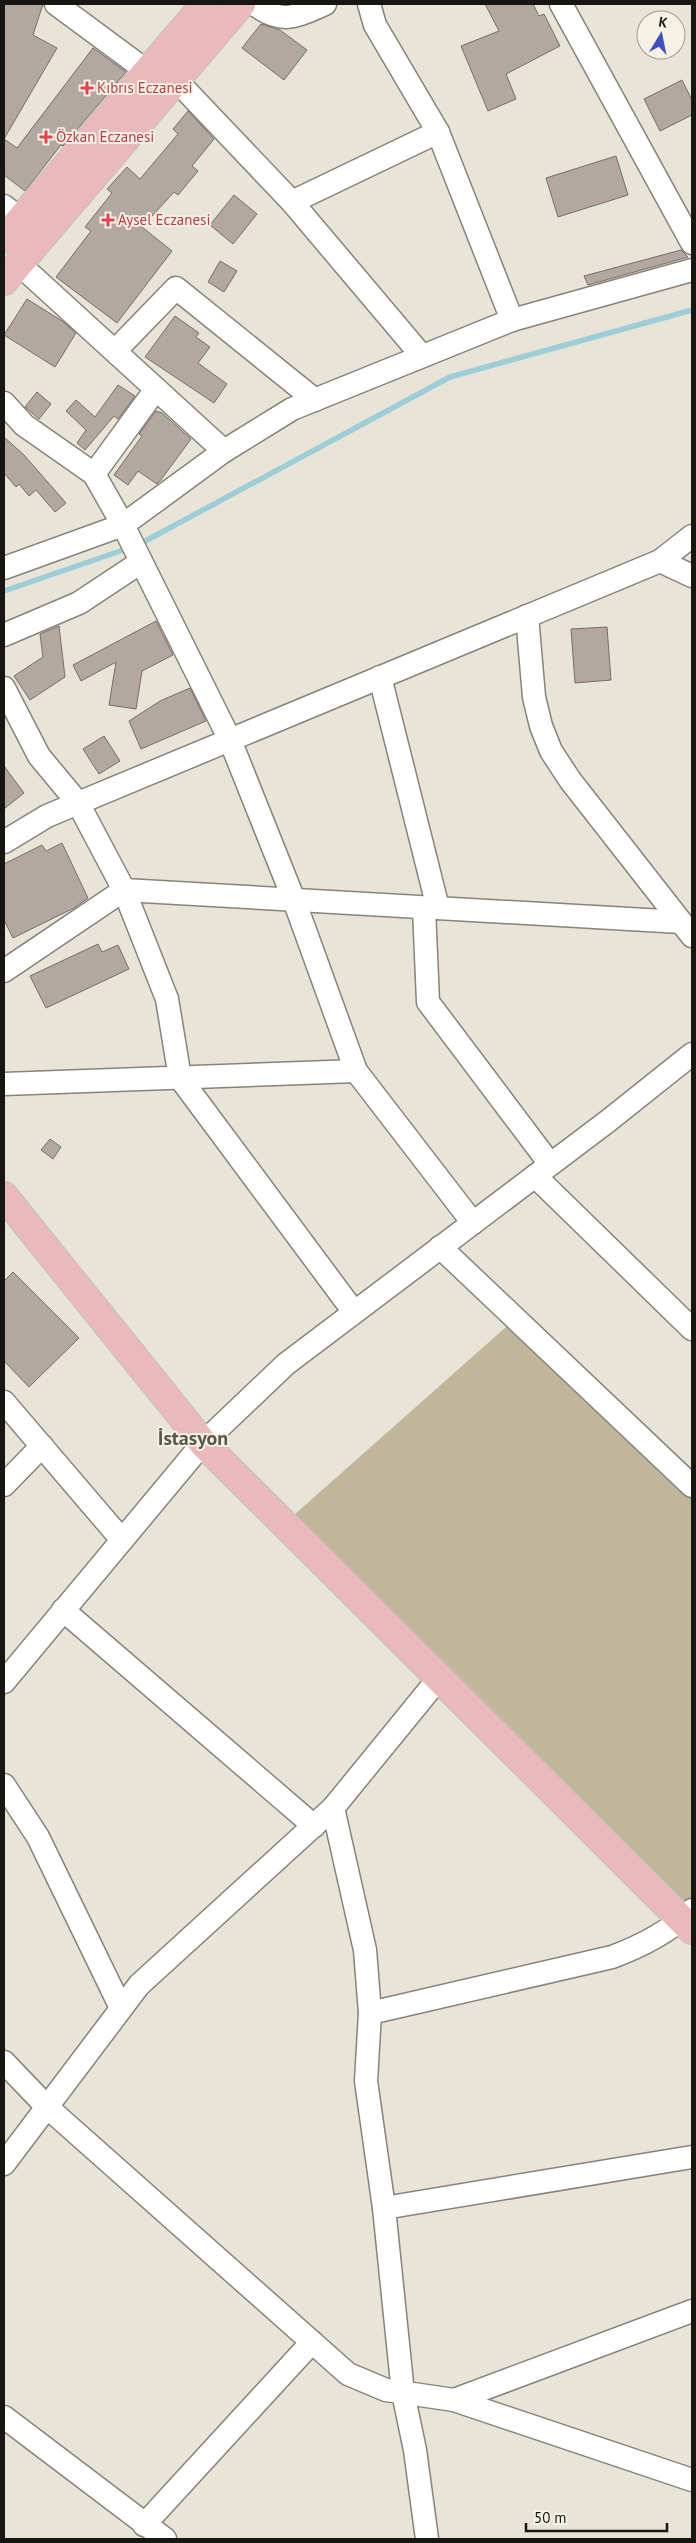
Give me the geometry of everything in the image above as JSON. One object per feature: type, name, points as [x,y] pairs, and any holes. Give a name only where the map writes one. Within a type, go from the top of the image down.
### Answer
[{"type":"main road","points":[[9,222],[148,72],[205,4]]},
{"type":"main road","points":[[11,272],[241,4]]},
{"type":"main road","points":[[4,1196],[203,1442],[439,1678],[689,1920]]},
{"type":"street","points":[[56,4],[148,72]]},
{"type":"street","points":[[254,4],[268,14],[284,18],[297,16],[325,4]]},
{"type":"street","points":[[369,4],[375,24],[438,132],[512,320]]},
{"type":"street","points":[[561,4],[692,244]]},
{"type":"street","points":[[176,80],[292,202],[422,356]]},
{"type":"street","points":[[292,202],[438,132]]},
{"type":"street","points":[[9,222],[42,236]]},
{"type":"street","points":[[4,568],[126,530],[224,451],[292,408],[512,320],[692,270]]},
{"type":"street","points":[[11,272],[115,352],[224,451]]},
{"type":"street","points":[[115,352],[176,288],[314,400]]},
{"type":"street","points":[[94,474],[156,389]]},
{"type":"street","points":[[4,403],[24,425],[94,474],[126,530],[230,740],[294,900],[356,1071],[472,1223]]},
{"type":"street","points":[[4,842],[47,816],[660,561],[692,536]]},
{"type":"street","points":[[4,635],[79,603],[140,560]]},
{"type":"street","points":[[660,561],[692,576]]},
{"type":"street","points":[[527,616],[534,696],[541,726],[551,751],[570,780],[687,929]]},
{"type":"street","points":[[380,677],[431,908],[428,1002],[543,1170],[692,1329]]},
{"type":"street","points":[[4,688],[39,756],[78,803],[124,890],[167,999],[180,1078],[354,1312]]},
{"type":"street","points":[[4,971],[124,890],[431,908],[687,929]]},
{"type":"street","points":[[4,1682],[203,1442],[286,1364],[543,1170],[692,1054]]},
{"type":"street","points":[[4,1084],[356,1071]]},
{"type":"street","points":[[440,1247],[692,1486]]},
{"type":"street","points":[[4,1402],[122,1540]]},
{"type":"street","points":[[4,1485],[42,1446]]},
{"type":"street","points":[[63,1610],[314,1826]]},
{"type":"street","points":[[4,2164],[139,1985],[333,1808],[439,1678]]},
{"type":"street","points":[[4,1785],[38,1837],[121,2008]]},
{"type":"street","points":[[333,1808],[365,1950],[370,2014],[366,2081],[384,2208],[403,2393],[415,2450],[427,2539]]},
{"type":"street","points":[[370,2014],[612,1958],[689,1920]]},
{"type":"street","points":[[4,2062],[47,2107],[348,2374],[368,2384],[403,2393],[454,2400],[692,2480]]},
{"type":"street","points":[[384,2208],[692,2157]]},
{"type":"street","points":[[454,2400],[692,2312]]},
{"type":"street","points":[[144,2525],[312,2342]]},
{"type":"street","points":[[7,2426],[165,2539]]},
{"type":"shaded area","points":[[515,1319],[692,1486],[692,1910],[682,1920],[294,1515]]},
{"type":"building","points":[[4,4],[43,4],[33,35],[57,48],[4,139]]},
{"type":"building","points":[[485,4],[533,4],[539,16],[544,14],[560,46],[506,74],[516,99],[488,111],[461,46],[499,31]]},
{"type":"building","points":[[261,24],[280,30],[307,50],[284,80],[242,48]]},
{"type":"building","points":[[93,48],[126,72],[63,146],[61,145],[25,191],[4,175],[4,139],[17,148]]},
{"type":"building","points":[[682,80],[692,100],[692,115],[660,131],[644,99]]},
{"type":"building","points":[[188,111],[214,139],[192,166],[198,171],[178,195],[174,192],[142,227],[172,251],[117,323],[56,277],[91,231],[85,227],[112,193],[107,189],[127,167],[140,179],[178,134],[173,129]]},
{"type":"building","points":[[616,156],[628,195],[558,217],[546,178]]},
{"type":"building","points":[[234,195],[257,214],[233,244],[210,225]]},
{"type":"building","points":[[681,250],[688,257],[588,285],[584,276]]},
{"type":"building","points":[[220,261],[237,271],[224,292],[208,282]]},
{"type":"building","points":[[27,299],[62,321],[76,333],[55,367],[4,335]]},
{"type":"building","points":[[175,316],[199,333],[196,337],[210,347],[198,363],[227,384],[214,403],[145,357]]},
{"type":"building","points":[[118,385],[135,396],[118,419],[114,416],[85,450],[77,443],[86,430],[66,411],[76,400],[95,417]]},
{"type":"building","points":[[37,392],[51,404],[39,419],[25,407]]},
{"type":"building","points":[[156,411],[162,413],[191,439],[157,484],[138,471],[128,485],[114,475],[142,436],[139,434]]},
{"type":"building","points":[[4,437],[24,455],[66,503],[55,512],[36,490],[29,496],[19,484],[16,487],[4,473]]},
{"type":"building","points":[[156,621],[173,655],[142,671],[136,709],[109,705],[116,662],[81,681],[73,665]]},
{"type":"building","points":[[59,626],[65,677],[30,700],[14,676],[43,657],[40,634]]},
{"type":"building","points":[[607,627],[611,680],[575,683],[571,629]]},
{"type":"building","points":[[190,688],[206,721],[141,749],[129,721],[160,701]]},
{"type":"building","points":[[104,736],[120,761],[99,774],[83,749]]},
{"type":"building","points":[[4,766],[24,793],[4,809]]},
{"type":"building","points":[[62,843],[88,898],[74,908],[13,938],[4,920],[4,864],[42,845],[46,851]]},
{"type":"building","points":[[98,944],[102,952],[118,945],[129,969],[46,1008],[30,976]]},
{"type":"building","points":[[50,1139],[61,1147],[53,1159],[41,1150]]},
{"type":"building","points":[[13,1272],[79,1338],[29,1387],[4,1361],[4,1281]]},
{"type":"waterway","points":[[138,545],[450,377],[692,310]]},
{"type":"waterway","points":[[4,591],[129,548]]},
{"type":"place","name":"Kıbrıs Eczanesi","points":[[87,88]]},
{"type":"place","name":"Özkan Eczanesi","points":[[46,137]]},
{"type":"place","name":"Aysel Eczanesi","points":[[108,220]]},
{"type":"district","name":"İstasyon","points":[[193,1438]]}]
